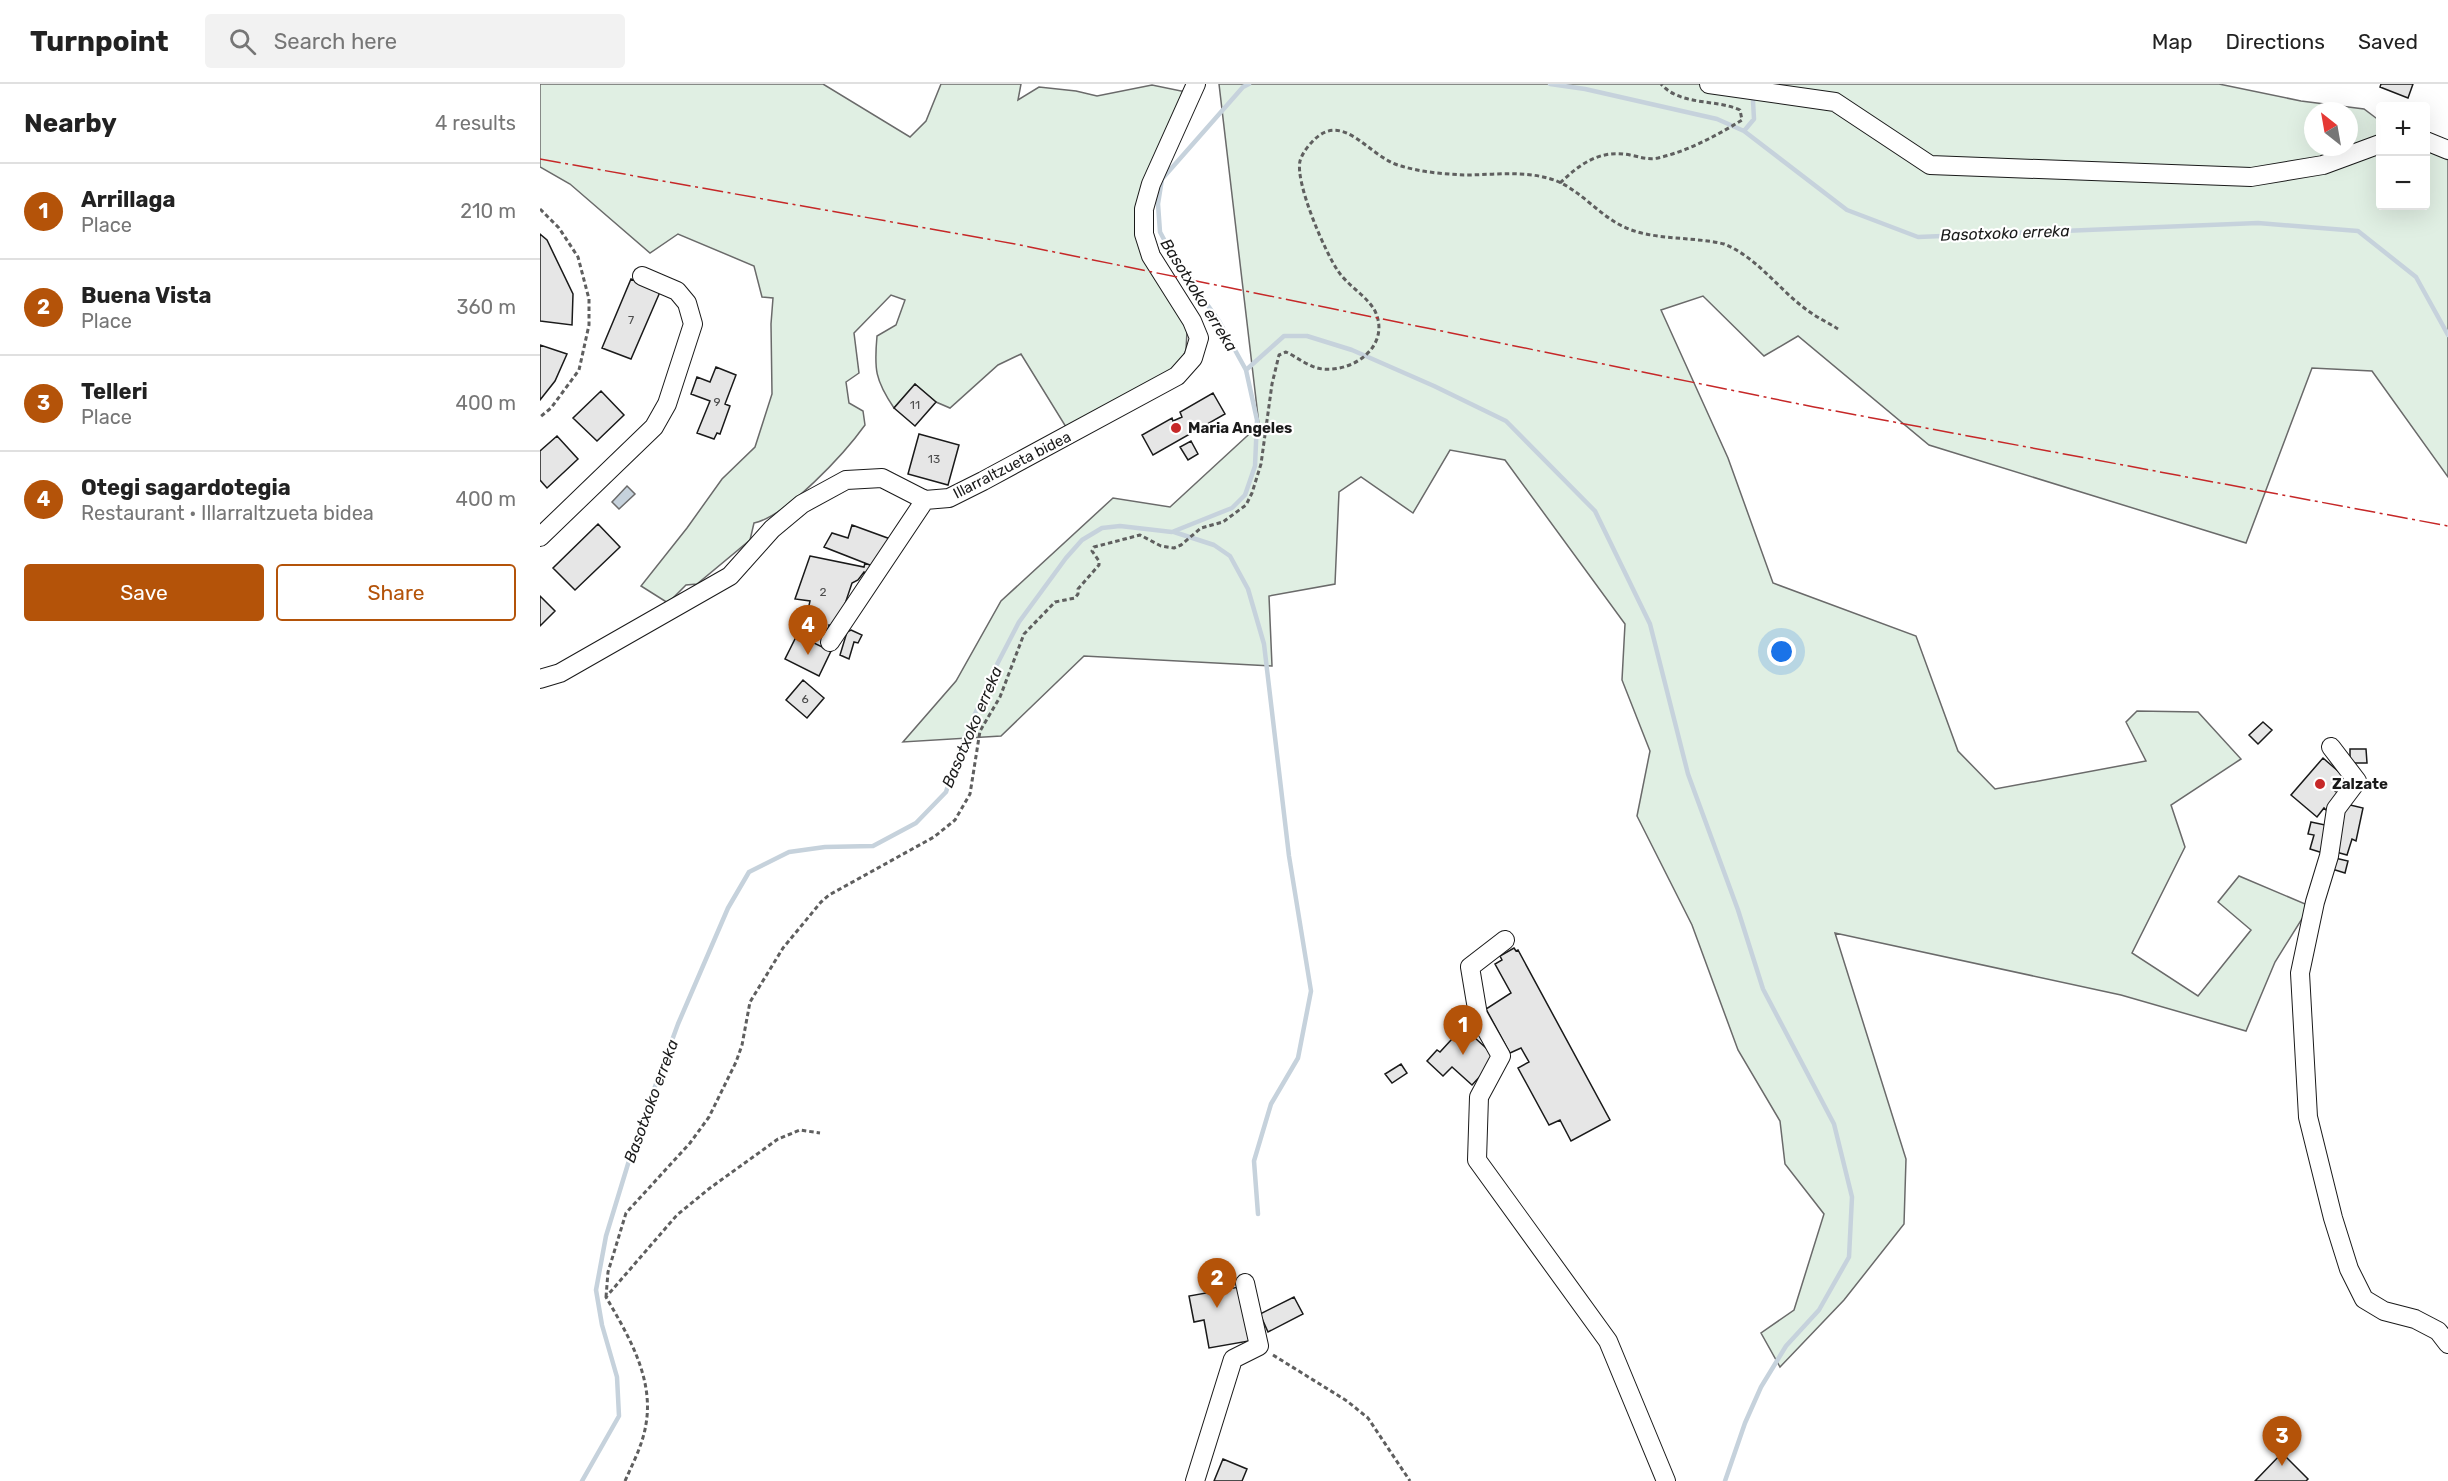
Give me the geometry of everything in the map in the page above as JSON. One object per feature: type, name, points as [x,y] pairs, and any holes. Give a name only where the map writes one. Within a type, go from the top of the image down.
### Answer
[{"type":"street","name":"Illarraltzueta bidea","points":[[925,500],[949,498],[983,482],[1177,376],[1193,358],[1199,338],[1192,321],[1151,256],[1144,234],[1144,209],[1151,184],[1196,84]]},
{"type":"street","points":[[1709,84],[1835,102],[1930,165],[2251,177],[2323,165],[2376,145]]},
{"type":"street","points":[[2430,143],[2448,150]]},
{"type":"street","points":[[540,537],[654,427],[667,404],[693,324],[687,303],[677,291],[642,276]]},
{"type":"street","points":[[540,679],[560,673],[730,576],[772,529],[802,504],[846,480],[882,478],[925,500],[830,642]]},
{"type":"street","points":[[2331,747],[2357,782],[2336,809],[2329,856],[2315,902],[2300,973],[2308,1117],[2333,1218],[2349,1269],[2364,1299],[2384,1311],[2415,1319],[2438,1331],[2448,1344]]},
{"type":"street","points":[[1505,940],[1470,968],[1478,1015],[1501,1056],[1479,1097],[1477,1160],[1608,1341],[1666,1481]]},
{"type":"street","points":[[1195,1481],[1233,1359],[1259,1346],[1245,1283]]},
{"type":"path","points":[[1560,183],[1581,164],[1612,154],[1655,158],[1681,152],[1742,120],[1740,110]]},
{"type":"path","points":[[625,1481],[638,1450],[646,1422],[646,1394],[643,1368],[606,1297],[608,1272],[622,1220],[650,1185],[690,1143],[709,1117],[736,1062],[742,1045],[750,1002],[776,958],[829,895],[934,837],[946,829],[961,812],[970,794],[980,731],[1000,698],[1024,634],[1056,602],[1075,598],[1078,589],[1099,565],[1092,551],[1094,547],[1140,535],[1161,546],[1174,548],[1201,528],[1217,525],[1240,511],[1252,493],[1261,464],[1272,384],[1279,355],[1286,352],[1313,366],[1322,369],[1333,368],[1361,360],[1375,346],[1379,336],[1375,311],[1339,273],[1328,255],[1301,186],[1300,163],[1310,143],[1320,134],[1337,129],[1346,132],[1386,161],[1400,166],[1462,175],[1520,174],[1560,183],[1606,217],[1631,230],[1712,241],[1738,249],[1804,309],[1839,329]]},
{"type":"path","points":[[540,209],[559,228],[578,257],[590,299],[589,325],[579,370],[551,408],[540,417]]},
{"type":"path","points":[[606,1297],[677,1215],[710,1188],[778,1139],[800,1130],[820,1133]]},
{"type":"path","points":[[1259,1346],[1347,1401],[1368,1418],[1410,1481]]},
{"type":"green space","points":[[540,84],[823,84],[910,137],[926,121],[941,84],[1021,84],[1018,100],[1039,87],[1097,96],[1152,85],[1191,93],[1144,209],[1187,331],[1186,350],[1179,365],[1066,427],[1021,354],[998,365],[950,408],[936,402],[915,384],[894,408],[879,382],[876,366],[877,336],[896,325],[905,300],[891,295],[854,333],[859,373],[846,382],[849,403],[863,411],[865,425],[814,482],[782,509],[754,523],[750,540],[697,584],[686,585],[668,603],[641,586],[722,479],[755,447],[772,394],[773,298],[762,297],[754,266],[678,234],[650,253],[570,184],[540,167]]},
{"type":"green space","points":[[1219,84],[2219,84],[2309,102],[2304,102],[2304,156],[2358,156],[2358,108],[2364,109],[2376,118],[2376,210],[2430,210],[2430,149],[2448,160],[2448,477],[2372,371],[2312,368],[2246,543],[1929,445],[1798,336],[1764,356],[1703,296],[1661,310],[1728,458],[1773,583],[1916,636],[1958,751],[1995,789],[2146,761],[2126,722],[2137,711],[2198,712],[2241,759],[2171,805],[2185,847],[2132,953],[2198,996],[2251,930],[2218,902],[2239,876],[2310,906],[2275,962],[2246,1031],[2121,995],[1835,933],[1906,1159],[1904,1224],[1844,1300],[1780,1367],[1761,1333],[1794,1310],[1824,1214],[1785,1164],[1780,1121],[1738,1050],[1692,925],[1637,816],[1650,751],[1622,680],[1625,624],[1505,460],[1450,450],[1413,513],[1361,477],[1339,492],[1335,584],[1269,596],[1272,666],[1084,656],[1001,736],[903,742],[956,681],[1001,601],[1113,498],[1170,507],[1259,425]]},
{"type":"shaded area","points":[[627,486],[635,494],[619,509],[612,502]]},
{"type":"building","points":[[2381,84],[2413,84],[2408,98],[2380,87]]},
{"type":"building","points":[[540,234],[547,240],[573,294],[572,325],[540,321]]},
{"type":"building","points":[[631,279],[660,292],[631,359],[602,348]]},
{"type":"building","points":[[540,345],[567,354],[555,381],[540,400]]},
{"type":"building","points":[[716,367],[736,375],[725,404],[730,406],[720,434],[717,433],[714,439],[697,433],[710,401],[691,394],[697,377],[710,382]]},
{"type":"building","points":[[915,384],[936,402],[915,426],[894,408]]},
{"type":"building","points":[[601,391],[624,415],[597,441],[573,418]]},
{"type":"building","name":"Maria Angeles","points":[[1213,393],[1225,414],[1153,455],[1142,435],[1172,418],[1173,421],[1182,417],[1180,412]]},
{"type":"building","points":[[919,434],[959,445],[948,485],[908,474]]},
{"type":"building","points":[[557,436],[578,459],[547,488],[540,480],[540,451]]},
{"type":"building","points":[[1191,441],[1198,454],[1188,460],[1180,447]]},
{"type":"building","points":[[598,524],[620,547],[575,590],[553,568]]},
{"type":"building","points":[[852,525],[893,540],[875,567],[824,547],[832,533],[848,538]]},
{"type":"building","points":[[810,556],[864,567],[865,563],[875,567],[869,575],[864,572],[858,580],[852,583],[842,613],[832,626],[829,625],[828,630],[805,624],[810,601],[795,599]]},
{"type":"building","points":[[540,596],[555,611],[540,626]]},
{"type":"building","points":[[851,630],[862,635],[858,643],[854,642],[849,659],[840,655],[847,632]]},
{"type":"building","points":[[797,635],[831,651],[819,676],[785,659]]},
{"type":"building","points":[[803,680],[824,698],[807,718],[786,700]]},
{"type":"building","points":[[2263,722],[2272,730],[2258,744],[2249,735]]},
{"type":"building","points":[[2350,749],[2366,749],[2367,763],[2350,763]]},
{"type":"building","name":"Zalzate","points":[[2323,758],[2346,778],[2335,791],[2341,795],[2327,811],[2324,808],[2317,817],[2291,795]]},
{"type":"building","points":[[2346,804],[2363,808],[2356,841],[2352,839],[2347,855],[2336,852]]},
{"type":"building","points":[[2311,822],[2330,826],[2323,853],[2310,849],[2314,835],[2308,834]]},
{"type":"building","points":[[2335,858],[2348,861],[2345,873],[2332,869]]},
{"type":"building","points":[[1514,948],[1518,950],[1610,1120],[1571,1141],[1560,1120],[1549,1125],[1518,1068],[1529,1062],[1521,1048],[1510,1053],[1486,1009],[1511,993],[1495,964],[1502,960],[1500,956]]},
{"type":"building","points":[[1463,1027],[1497,1058],[1472,1085],[1452,1067],[1443,1076],[1427,1061],[1437,1050],[1440,1052]]},
{"type":"building","points":[[1401,1064],[1407,1073],[1392,1083],[1385,1074]]},
{"type":"building","points":[[1239,1287],[1249,1341],[1209,1348],[1204,1320],[1194,1322],[1189,1296]]},
{"type":"building","points":[[1294,1297],[1303,1314],[1268,1332],[1260,1314]]},
{"type":"building","points":[[2282,1453],[2308,1479],[2306,1481],[2255,1481]]},
{"type":"building","points":[[1223,1459],[1247,1469],[1242,1481],[1214,1481]]},
{"type":"waterway","name":"Basotxoko erreka","points":[[582,1481],[619,1416],[617,1377],[602,1325],[596,1290],[606,1236],[635,1141],[678,1024],[728,908],[749,872],[789,852],[825,847],[873,846],[916,823],[946,792],[959,752],[991,676],[1019,622],[1082,540],[1102,528],[1120,526],[1172,532],[1232,508],[1245,495],[1255,466],[1257,420],[1246,370],[1219,321],[1174,258],[1160,232],[1158,204],[1162,179],[1243,87],[1249,84]]},
{"type":"waterway","name":"Basotxoko erreka","points":[[1550,84],[1585,89],[1717,119],[1744,131],[1847,210],[1918,237],[2258,223],[2358,231],[2416,277],[2448,335]]},
{"type":"waterway","points":[[1744,131],[1754,119],[1753,101]]},
{"type":"waterway","points":[[1246,370],[1284,336],[1307,336],[1352,350],[1506,421],[1595,511],[1650,624],[1688,774],[1738,910],[1763,989],[1834,1124],[1852,1197],[1849,1257],[1819,1310],[1786,1346],[1761,1387],[1745,1423],[1725,1481]]},
{"type":"waterway","points":[[1174,532],[1214,545],[1230,556],[1248,589],[1264,644],[1289,856],[1311,991],[1298,1058],[1271,1104],[1254,1161],[1258,1214]]},
{"type":"power","points":[[540,159],[1015,244],[1814,407],[2448,526]]},
{"type":"place","name":"Maria Angeles","points":[[1176,428]]},
{"type":"place","name":"Otegi sagardotegia","points":[[808,655]]},
{"type":"place","name":"Zalzate","points":[[2320,784]]},
{"type":"place","name":"Arrillaga","points":[[1463,1055]]},
{"type":"place","name":"Buena Vista","points":[[1217,1308]]},
{"type":"place","name":"Telleri","points":[[2282,1466]]}]
